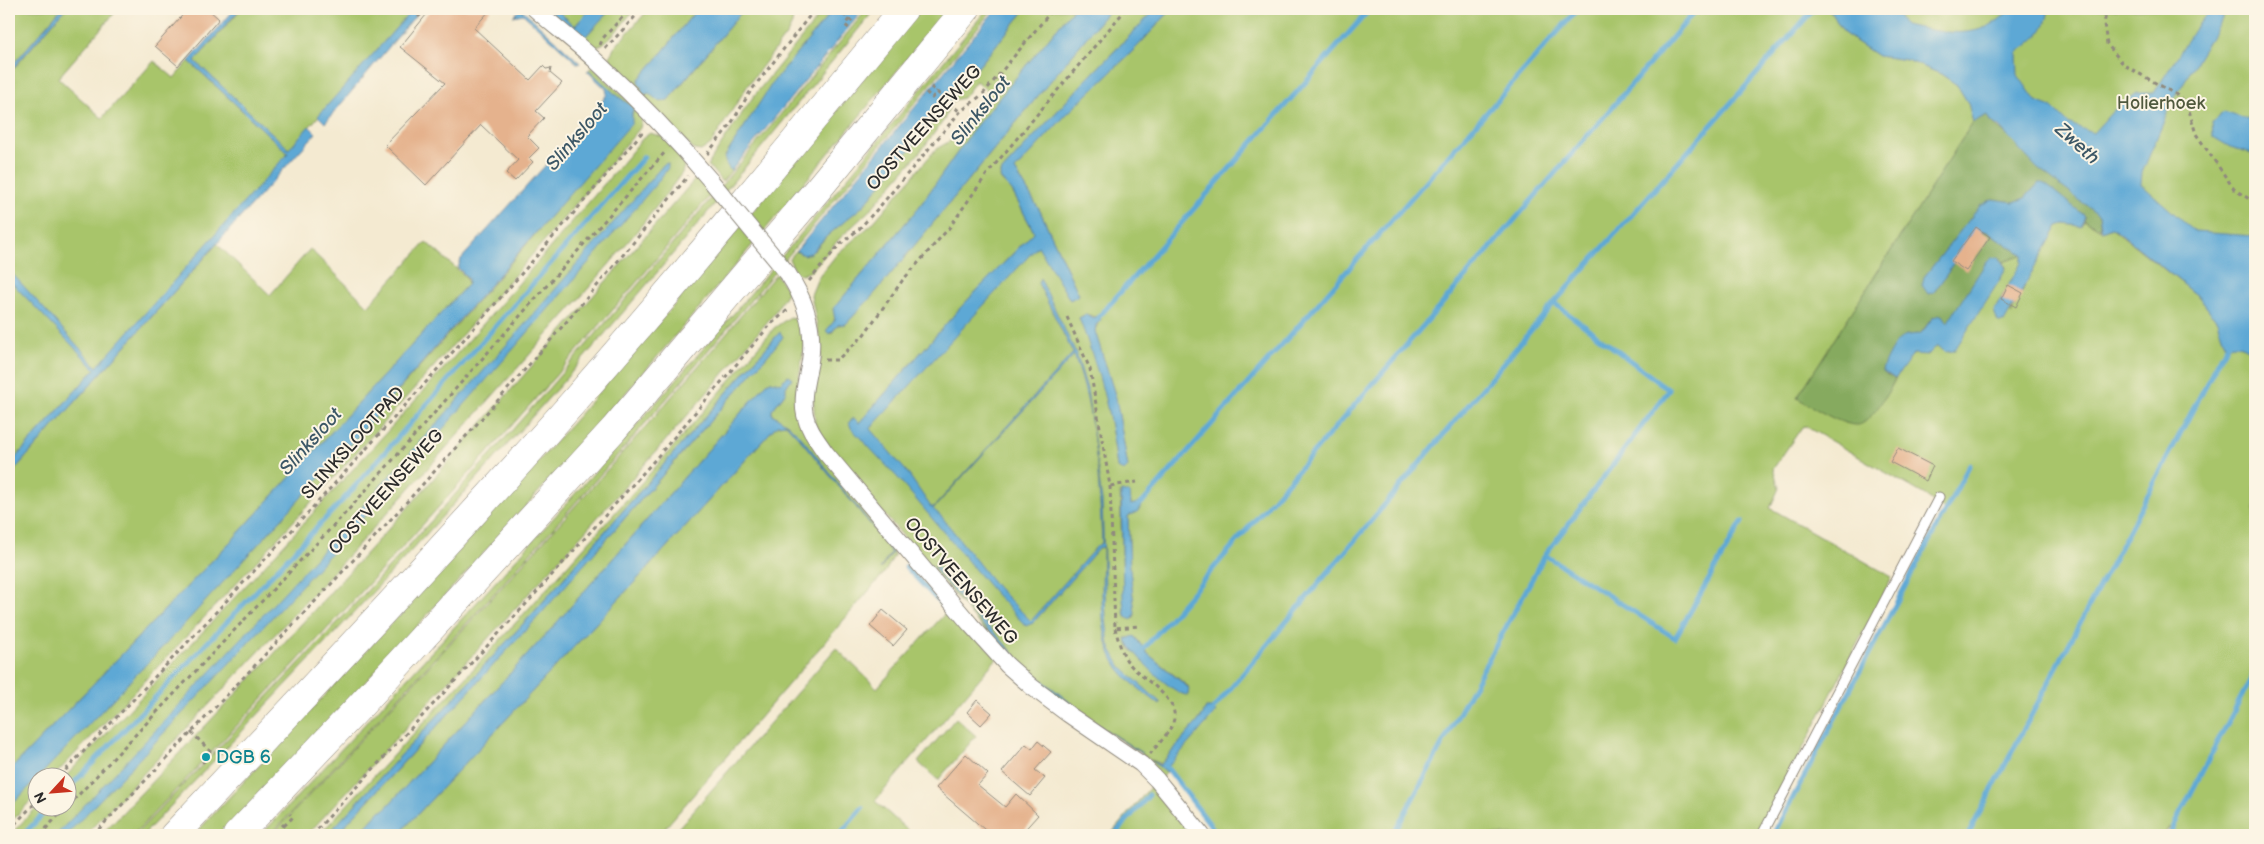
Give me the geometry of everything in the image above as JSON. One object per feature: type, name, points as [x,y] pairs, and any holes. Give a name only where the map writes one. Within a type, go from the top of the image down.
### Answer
[{"type":"highway","points":[[174,835],[333,668],[576,399],[783,157],[904,9]]},
{"type":"highway","points":[[237,835],[359,707],[614,430],[812,197],[966,9]]},
{"type":"street","name":"OOSTVEENSEWEG","points":[[535,9],[595,60],[655,117],[788,274],[800,293],[809,317],[811,334],[810,361],[804,395],[805,415],[816,440],[835,466],[1007,664],[1061,709],[1141,764],[1157,780],[1202,835]]},
{"type":"lane","points":[[1762,835],[1939,497]]},
{"type":"path","points":[[412,10],[419,16],[426,9]]},
{"type":"path","points":[[595,60],[603,38],[630,9]]},
{"type":"path","points":[[595,60],[642,9]]},
{"type":"path","name":"OOSTVEENSEWEG","points":[[93,835],[192,732],[415,491],[616,263],[717,143],[750,92],[815,9]]},
{"type":"path","points":[[836,9],[855,24]]},
{"type":"path","name":"OOSTVEENSEWEG","points":[[312,835],[526,604],[652,463],[770,324],[796,304],[800,293],[840,244],[859,229],[881,205],[960,112],[983,94],[1053,9]]},
{"type":"path","points":[[810,361],[836,360],[863,336],[902,281],[949,228],[987,174],[1126,9]]},
{"type":"path","points":[[2107,9],[2104,24],[2107,44],[2124,64],[2176,95],[2188,107],[2196,134],[2234,189],[2255,203]]},
{"type":"path","points":[[849,19],[845,25],[850,30]]},
{"type":"path","points":[[932,87],[960,112]]},
{"type":"path","points":[[924,91],[932,98],[937,91]]},
{"type":"path","name":"SLINKSLOOTPAD","points":[[70,766],[177,656],[355,462],[485,316],[655,117]]},
{"type":"path","points":[[78,794],[352,506],[676,140]]},
{"type":"path","points":[[1067,317],[1090,369],[1110,486],[1115,628],[1118,641],[1127,661],[1167,699],[1174,713],[1169,730],[1141,764]]},
{"type":"path","points":[[1110,486],[1137,482]]},
{"type":"path","points":[[1115,628],[1140,626]]},
{"type":"path","points":[[192,732],[210,751],[202,760],[204,762]]},
{"type":"path","points":[[9,830],[28,810]]},
{"type":"path","points":[[290,814],[293,817],[283,825],[293,835]]},
{"type":"path","points":[[40,835],[58,816]]},
{"type":"green space","points":[[9,9],[61,9],[9,69]]},
{"type":"green space","points":[[65,9],[118,9],[58,78],[102,118],[154,61],[174,78],[189,61],[288,153],[106,360],[94,370],[9,465],[9,140],[11,138],[9,136],[9,74]]},
{"type":"green space","points":[[241,9],[413,9],[289,150],[195,61]]},
{"type":"green space","points":[[556,9],[590,9],[575,26]]},
{"type":"green space","points":[[611,9],[635,9],[604,43],[591,49],[577,36],[585,37]]},
{"type":"green space","points":[[649,9],[697,9],[638,81],[642,89],[641,91],[645,95],[648,93],[663,102],[671,97],[744,9],[794,9],[792,24],[787,34],[748,85],[711,144],[701,151],[694,150],[612,65],[610,56],[614,48]]},
{"type":"green space","points":[[825,9],[832,11],[773,83],[724,158],[731,171],[722,182],[708,165],[753,97]]},
{"type":"green space","points":[[867,9],[875,9],[681,244],[511,441],[355,612],[143,835],[135,835],[359,600],[488,457],[653,267]]},
{"type":"green space","points":[[921,9],[948,9],[734,267],[603,419],[414,629],[222,835],[194,835],[392,623],[538,462],[671,309]]},
{"type":"green space","points":[[987,9],[993,9],[768,280],[630,441],[462,629],[290,814],[270,835],[261,835],[498,580],[672,385],[794,242]]},
{"type":"green space","points":[[1026,9],[1073,9],[976,126],[919,207],[833,309],[835,316],[831,334],[839,324],[846,324],[875,293],[1110,9],[1156,9],[1086,80],[1002,171],[1000,175],[1001,180],[1012,191],[1034,232],[960,308],[859,423],[1039,245],[1070,300],[1079,295],[1040,211],[1015,170],[1067,113],[1137,47],[1172,9],[1814,9],[1815,11],[1829,9],[1845,34],[1878,56],[1907,60],[1941,74],[1957,85],[1968,103],[1973,122],[1797,398],[1846,423],[1865,422],[1891,387],[1907,359],[1916,353],[1928,355],[2006,268],[2003,262],[2023,255],[2011,314],[2036,263],[2058,226],[2064,224],[2080,226],[2084,220],[2102,231],[2111,227],[2199,297],[2217,321],[2226,346],[2242,346],[2255,355],[2255,835],[2169,835],[2169,826],[2164,835],[1771,835],[1946,511],[1925,495],[1805,426],[1802,427],[1773,469],[1779,488],[1770,508],[1892,577],[1758,835],[1216,835],[1167,767],[1216,712],[1206,708],[1201,718],[1161,764],[1151,760],[1167,772],[1161,778],[1149,759],[1097,725],[1026,667],[970,606],[941,570],[931,568],[833,456],[815,424],[813,392],[821,358],[821,345],[811,295],[818,278],[837,254],[872,224],[936,149],[954,139],[990,93],[976,81],[963,98],[954,100],[944,120],[920,152],[870,210],[840,238],[811,271],[802,275],[796,273],[789,259],[796,251],[801,254],[814,251],[827,236],[863,206]],"holes":[[[1086,314],[1095,317],[1098,323],[1095,331],[1116,398],[1128,467],[1117,468],[1104,392],[1087,336],[1079,318]],[[1120,492],[1130,493],[1131,505],[1138,503],[1128,516],[1130,570],[1135,616],[1129,619],[1125,617]],[[1135,637],[1148,654],[1189,687],[1130,649],[1126,638]]]},
{"type":"green space","name":"Holierhoek","points":[[1864,9],[2255,9],[2255,313]]},
{"type":"green space","points":[[592,66],[643,115],[640,128],[498,294],[204,618],[63,766],[48,766],[228,577],[413,374],[579,182],[632,115],[634,108],[615,94],[589,70]]},
{"type":"green space","points":[[1987,114],[1990,121],[2099,215],[2101,229],[2084,220],[2085,216],[2039,183],[2025,198],[2014,202],[1992,199],[1981,206],[1924,277],[1928,294],[1934,292],[1978,230],[1988,232],[2023,255],[2003,262],[1998,257],[1947,324],[1933,317],[1920,334],[1906,335],[1882,370],[1895,379],[1873,414],[1862,424],[1850,424],[1842,422],[1797,398],[1973,122]]},
{"type":"green space","points":[[650,133],[663,137],[685,162],[682,173],[659,204],[584,293],[384,517],[85,835],[10,835],[28,816],[78,816],[78,766],[75,766],[360,462],[574,220],[643,138]]},
{"type":"green space","points":[[697,177],[712,193],[571,358],[428,519],[133,835],[101,835],[272,656],[413,502]]},
{"type":"green space","points":[[426,242],[466,277],[468,284],[234,538],[9,771],[9,476],[217,244],[270,295],[310,249],[368,306]]},
{"type":"green space","points":[[776,274],[788,291],[773,315],[717,382],[601,513],[307,835],[272,835],[591,489]]},
{"type":"green space","points":[[790,317],[802,322],[805,342],[796,395],[893,544],[894,556],[885,572],[659,835],[398,835],[644,572],[777,425],[786,424],[798,437],[885,542],[891,553],[881,569],[892,553],[889,546],[800,436],[787,424],[772,414],[772,410],[784,395],[786,387],[792,378],[788,375],[781,383],[767,383],[552,628],[383,811],[381,810],[358,835],[336,835],[506,651],[673,464],[782,338],[783,336],[778,334],[534,612],[327,835],[319,835],[607,522],[774,328]]},
{"type":"green space","points":[[935,566],[1025,669],[1093,722],[1022,674],[931,568]]},
{"type":"green space","points":[[951,607],[997,658],[875,801],[913,835],[672,835],[836,648],[877,688]]},
{"type":"green space","points":[[956,718],[976,736],[938,780],[918,762]]},
{"type":"green space","points":[[1152,785],[1193,835],[1110,835]]},
{"type":"green space","points":[[28,788],[28,804],[9,824],[9,808]]},
{"type":"water","points":[[61,9],[65,9],[9,73],[9,69]]},
{"type":"water","points":[[235,9],[240,9],[195,61],[289,149],[309,126],[316,133],[9,476],[9,465],[95,369],[9,280],[9,270],[97,367],[288,153],[189,61]]},
{"type":"water","points":[[413,9],[421,9],[325,123],[318,116]]},
{"type":"water","points":[[547,9],[556,9],[575,26],[590,9],[611,9],[585,37],[577,36]]},
{"type":"water","points":[[697,9],[744,9],[668,100],[660,102],[648,93],[645,95],[638,83],[639,79]]},
{"type":"water","points":[[834,9],[864,9],[731,171],[725,161],[726,155],[773,82]]},
{"type":"water","points":[[996,9],[1026,9],[863,206],[827,236],[811,253],[804,255],[796,251]]},
{"type":"water","points":[[1073,9],[1110,9],[875,293],[846,324],[838,325],[830,334],[826,331],[835,320],[833,309],[919,207],[976,126]]},
{"type":"water","points":[[1156,9],[1172,9],[1137,47],[1067,114],[1015,170],[1040,211],[1079,295],[1070,300],[1038,246],[870,429],[907,472],[931,507],[934,507],[1073,353],[1038,283],[1040,278],[1076,353],[1087,389],[1091,422],[1087,400],[1074,355],[933,509],[942,517],[997,587],[1031,621],[1097,546],[1102,543],[1096,457],[1102,501],[1106,618],[1109,645],[1121,667],[1161,703],[1160,705],[1128,679],[1119,669],[1112,656],[1107,642],[1102,610],[1103,547],[1099,548],[1033,623],[1026,626],[993,591],[898,478],[851,428],[849,422],[854,418],[859,423],[960,308],[1034,232],[1012,191],[1000,178],[1002,171],[1086,80]]},
{"type":"water","name":"Zweth","points":[[1829,9],[1900,9],[1898,15],[1904,25],[1947,32],[1961,32],[1987,27],[1999,20],[2010,9],[2049,9],[2042,30],[2017,53],[2018,75],[2036,101],[2052,107],[2068,123],[2093,133],[2113,111],[2137,93],[2154,93],[2194,30],[2211,9],[2228,9],[2172,102],[2142,173],[2141,184],[2195,232],[2255,236],[2255,355],[2242,346],[2226,347],[2217,321],[2199,297],[2119,232],[2111,227],[2102,231],[2099,215],[2037,168],[1999,127],[1990,121],[1987,115],[1973,122],[1968,103],[1957,85],[1941,74],[1907,60],[1878,56],[1845,34]]},
{"type":"water","points":[[519,10],[524,11],[580,63],[578,64],[523,14],[513,16]]},
{"type":"water","name":"Slinksloot","points":[[589,70],[615,94],[634,108],[632,123],[350,445],[176,633],[49,766],[28,766],[28,788],[9,808],[9,771],[234,538],[468,284],[468,278],[458,268],[461,259],[599,106],[607,94],[606,89],[587,71]]},
{"type":"water","points":[[2224,112],[2255,122],[2255,154],[2230,147],[2213,137],[2212,122]]},
{"type":"water","points":[[668,163],[668,168],[656,184],[440,433],[292,596],[142,756],[66,835],[56,835],[74,816],[78,816],[78,812],[288,588],[440,420],[664,164]]},
{"type":"water","points":[[2039,183],[2044,183],[2085,216],[2080,226],[2064,224],[2058,226],[2004,322],[1998,322],[1994,311],[2021,263],[2023,255],[1988,232],[1978,230],[1934,292],[1928,294],[1922,285],[1924,277],[1980,206],[1992,199],[2014,202],[2025,198]]},
{"type":"water","points":[[1998,257],[2006,268],[1954,351],[1945,352],[1937,345],[1928,355],[1913,354],[1895,379],[1882,370],[1885,361],[1901,338],[1906,335],[1920,334],[1932,319],[1938,316],[1942,315],[1947,323],[1987,261]]},
{"type":"water","points":[[1086,314],[1093,318],[1098,315],[1101,320],[1096,325],[1095,331],[1116,398],[1128,467],[1124,471],[1117,468],[1112,430],[1103,392],[1079,318]]},
{"type":"water","points":[[780,332],[783,337],[769,354],[539,616],[336,835],[327,835],[534,612]]},
{"type":"water","points":[[788,375],[792,378],[786,387],[786,392],[772,410],[772,414],[789,425],[800,436],[889,546],[892,553],[880,569],[891,553],[885,542],[786,424],[777,425],[644,572],[398,835],[358,835],[381,810],[383,811],[552,628],[767,383],[771,381],[781,383]]},
{"type":"water","points":[[1121,491],[1130,493],[1131,505],[1138,503],[1142,506],[1137,512],[1128,516],[1130,570],[1135,613],[1133,618],[1129,619],[1125,615],[1123,600]]},
{"type":"water","points":[[935,566],[941,570],[970,606],[1026,667],[1097,724],[1142,754],[1093,722],[1025,669],[990,633],[936,570]]},
{"type":"water","points":[[1134,636],[1148,654],[1189,688],[1188,695],[1173,689],[1144,663],[1126,639]]},
{"type":"water","points":[[1206,708],[1212,708],[1216,712],[1168,767],[1169,770],[1167,772],[1151,761],[1160,765],[1201,718]]},
{"type":"building","points":[[188,9],[208,9],[219,19],[178,66],[155,46]]},
{"type":"building","points":[[431,9],[491,9],[474,28],[530,80],[543,66],[546,69],[551,68],[550,73],[562,83],[536,111],[544,118],[527,136],[539,148],[529,158],[533,162],[515,181],[506,173],[518,160],[481,125],[426,185],[385,145],[445,83],[400,47]]},
{"type":"building","points":[[1976,227],[1990,237],[1966,271],[1951,261]]},
{"type":"building","points":[[2008,285],[2023,293],[2016,307],[2001,299]]},
{"type":"building","points":[[1898,448],[1933,466],[1926,481],[1890,462]]},
{"type":"building","points":[[883,610],[907,630],[893,646],[870,626]]},
{"type":"building","points":[[977,700],[992,713],[981,725],[967,712]]},
{"type":"building","points":[[1038,741],[1051,752],[1035,770],[1045,778],[1030,796],[1002,772],[1026,744],[1032,749]]},
{"type":"building","points":[[966,754],[988,774],[978,785],[1005,807],[1016,794],[1038,815],[1020,835],[991,835],[936,788]]},
{"type":"waterway","points":[[1096,320],[1370,9]]},
{"type":"waterway","points":[[1135,508],[1144,501],[1578,9]]},
{"type":"waterway","points":[[1141,652],[1697,9]]},
{"type":"waterway","points":[[1209,714],[1554,303],[1814,9]]},
{"type":"waterway","points":[[78,778],[343,500],[644,157]]},
{"type":"waterway","points":[[1554,303],[1669,390],[1545,555],[1675,638],[1742,522]]},
{"type":"waterway","points":[[1968,835],[2226,347]]},
{"type":"waterway","points":[[1773,835],[1970,464]]},
{"type":"waterway","points":[[1393,835],[1545,555]]},
{"type":"waterway","points":[[906,567],[959,623]]},
{"type":"waterway","points":[[2169,835],[2255,671]]},
{"type":"waterway","points":[[1165,765],[1218,835]]},
{"type":"waterway","points":[[1114,835],[1149,795]]},
{"type":"waterway","points":[[839,835],[862,808]]},
{"type":"waterway","points":[[23,835],[41,816]]},
{"type":"place","name":"DGB 6","points":[[206,757]]}]
